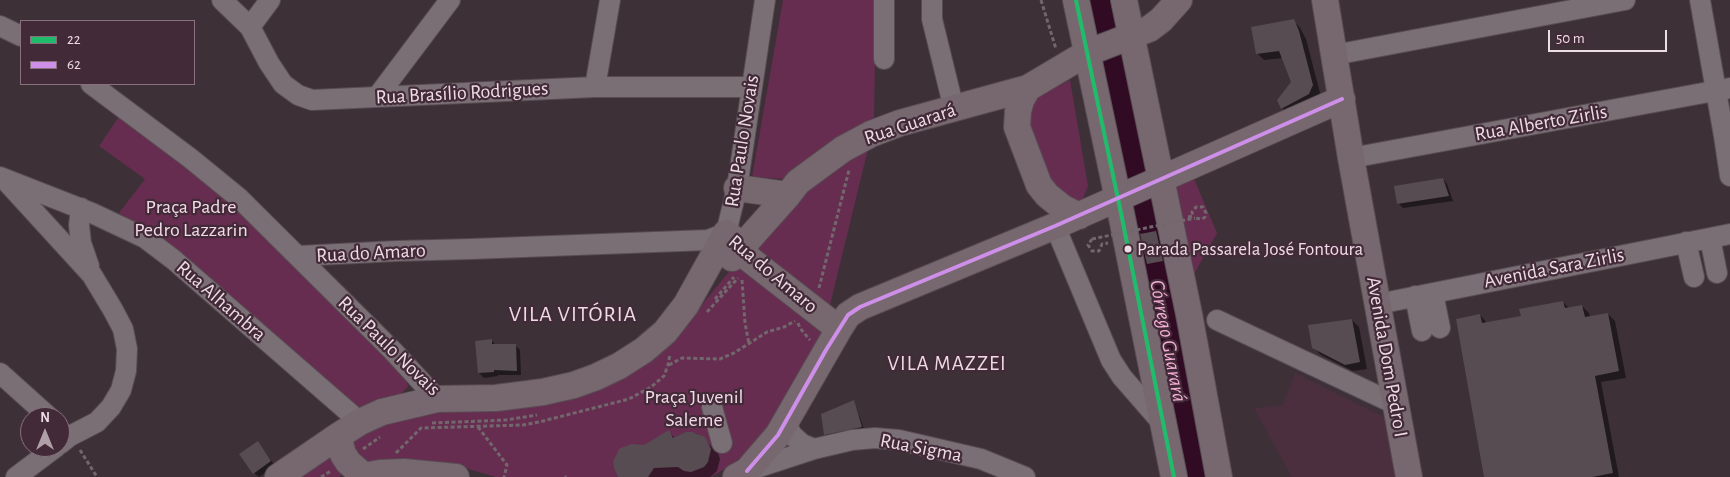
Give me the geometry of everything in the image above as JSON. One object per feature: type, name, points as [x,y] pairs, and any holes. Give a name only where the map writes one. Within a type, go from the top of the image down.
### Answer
[{"type":"main road","points":[[1076,0],[1110,45],[1139,189],[1189,314],[1219,477]]},
{"type":"main road","points":[[1124,0],[1110,45],[1139,189],[1164,425],[1174,477]]},
{"type":"main road","name":"Rua Guarará","points":[[684,309],[735,239],[788,195],[798,182],[829,158],[856,142],[900,123],[1028,88],[1065,65],[1156,24],[1179,0]]},
{"type":"main road","name":"Avenida Dom Pedro I","points":[[1326,0],[1351,158],[1409,477]]},
{"type":"main road","points":[[1028,88],[1021,100],[1017,127],[1039,185],[1047,195],[1063,208],[1079,216]]},
{"type":"main road","name":"Rua do Amaro","points":[[735,239],[748,258],[839,329],[848,315],[860,307],[1079,216],[1342,99]]},
{"type":"main road","points":[[737,188],[788,195]]},
{"type":"main road","name":"Rua Paulo Novais","points":[[437,399],[520,396],[596,377],[619,366],[644,350],[665,332],[684,309]]},
{"type":"main road","points":[[745,475],[778,434],[839,329]]},
{"type":"main road","points":[[278,477],[360,422],[382,412],[437,399]]},
{"type":"main road","points":[[338,436],[343,454],[361,476],[404,472],[456,477]]},
{"type":"street","name":"Rua Brasílio Rodrigues","points":[[222,0],[250,27],[269,63],[283,84],[298,95],[312,100],[595,87],[751,87]]},
{"type":"street","points":[[250,27],[270,0]]},
{"type":"street","points":[[377,98],[450,0]]},
{"type":"street","points":[[595,87],[610,0]]},
{"type":"street","name":"Rua Paulo Novais","points":[[735,239],[737,188],[765,0]]},
{"type":"street","points":[[884,0],[884,59]]},
{"type":"street","points":[[932,0],[932,18],[954,109]]},
{"type":"street","points":[[1334,55],[1579,4],[1625,0]]},
{"type":"street","points":[[1700,0],[1723,90],[1730,176]]},
{"type":"street","points":[[0,26],[20,36]]},
{"type":"street","name":"Rua Paulo Novais","points":[[92,85],[190,158],[239,198],[393,351],[437,399]]},
{"type":"street","name":"Rua Alberto Zirlis","points":[[1351,158],[1723,90]]},
{"type":"street","points":[[1,177],[92,275],[114,310],[123,329],[127,349],[126,371],[121,390],[111,407],[97,422],[70,435]]},
{"type":"street","name":"Rua Alhambra","points":[[1,177],[117,223],[145,238],[174,260],[360,422]]},
{"type":"street","points":[[81,208],[79,225],[81,243],[92,275]]},
{"type":"street","points":[[1055,226],[1111,360],[1122,377],[1164,425]]},
{"type":"street","name":"Avenida Sara Zirlis","points":[[1378,304],[1730,234]]},
{"type":"street","points":[[1710,238],[1717,273]]},
{"type":"street","name":"Rua do Amaro","points":[[298,256],[735,239]]},
{"type":"street","points":[[1686,242],[1694,277]]},
{"type":"street","points":[[1424,294],[1431,330]]},
{"type":"street","points":[[1217,320],[1395,404]]},
{"type":"street","points":[[0,373],[38,407]]},
{"type":"street","name":"Rua Alhambra","points":[[323,390],[338,436]]},
{"type":"street","points":[[712,407],[722,443]]},
{"type":"street","points":[[785,422],[792,435],[802,444],[814,450]]},
{"type":"street","name":"Rua Sigma","points":[[745,475],[814,450],[852,440],[875,438],[899,440],[980,459],[1025,477]]},
{"type":"street","points":[[16,477],[40,457]]},
{"type":"path","points":[[1041,0],[1056,50],[1065,65]]},
{"type":"path","points":[[1102,244],[1101,248],[1095,252],[1089,249],[1088,245],[1092,239],[1194,218],[1202,219],[1206,213],[1203,207],[1196,207],[1193,216]]},
{"type":"path","points":[[742,273],[744,313],[749,344]]},
{"type":"path","points":[[478,427],[507,465],[504,477]]},
{"type":"path","points":[[70,448],[97,477]]},
{"type":"path","points":[[321,477],[334,468]]},
{"type":"shaded area","points":[[1295,373],[1384,417],[1395,477],[1292,477],[1254,408],[1283,405]]},
{"type":"green space","points":[[783,0],[876,0],[874,118],[785,179],[752,177]]},
{"type":"green space","points":[[1070,80],[1088,186],[1081,203],[1059,201],[1020,117],[1029,101]]},
{"type":"green space","name":"Praça Padre Pedro Lazzarin","points":[[118,118],[203,179],[263,229],[406,379],[408,387],[396,398],[359,409],[146,230],[119,213],[145,179],[99,146]]},
{"type":"green space","points":[[868,149],[829,309],[749,247],[817,180]]},
{"type":"green space","points":[[1192,174],[1217,233],[1194,274],[1176,192],[1177,186]]},
{"type":"green space","name":"Praça Juvenil Saleme","points":[[737,262],[826,331],[771,426],[760,440],[734,463],[711,477],[496,477],[462,467],[368,462],[353,450],[351,439],[410,414],[522,406],[696,312]]},
{"type":"green space","points":[[331,450],[347,473],[338,477],[293,477]]},
{"type":"building","points":[[1294,19],[1313,85],[1309,94],[1281,109],[1277,100],[1291,82],[1279,51],[1256,54],[1251,27]]},
{"type":"building","points":[[1443,178],[1449,196],[1397,204],[1394,186]]},
{"type":"building","points":[[1156,231],[1163,261],[1147,264],[1140,234]]},
{"type":"building","points":[[1563,301],[1565,308],[1582,305],[1585,317],[1608,313],[1619,371],[1595,376],[1613,473],[1592,477],[1484,477],[1456,319],[1480,314],[1482,323],[1521,316],[1519,309]]},
{"type":"building","points":[[1352,319],[1360,362],[1345,365],[1312,348],[1308,325]]},
{"type":"building","points":[[492,339],[492,344],[516,344],[517,371],[494,370],[494,372],[478,373],[475,341]]},
{"type":"building","points":[[854,400],[862,427],[824,435],[821,414]]},
{"type":"building","points":[[669,430],[673,438],[686,432],[692,432],[705,437],[711,449],[708,462],[704,467],[691,472],[684,471],[678,467],[654,468],[648,477],[618,477],[613,462],[619,449],[631,444],[644,445]]},
{"type":"building","points":[[258,441],[271,461],[253,474],[239,454]]},
{"type":"waterway","name":"Córrego Guarará","points":[[1099,0],[1196,477]]},
{"type":"transit line","name":"22","points":[[1076,0],[1174,477]]},
{"type":"transit line","name":"62","points":[[747,471],[778,435],[848,315],[860,307],[1055,226],[1342,99]]},
{"type":"place","name":"Parada Passarela José Fontoura","points":[[1128,249]]},
{"type":"district","name":"VILA VITÓRIA","points":[[573,314]]},
{"type":"district","name":"VILA MAZZEI","points":[[947,364]]}]
